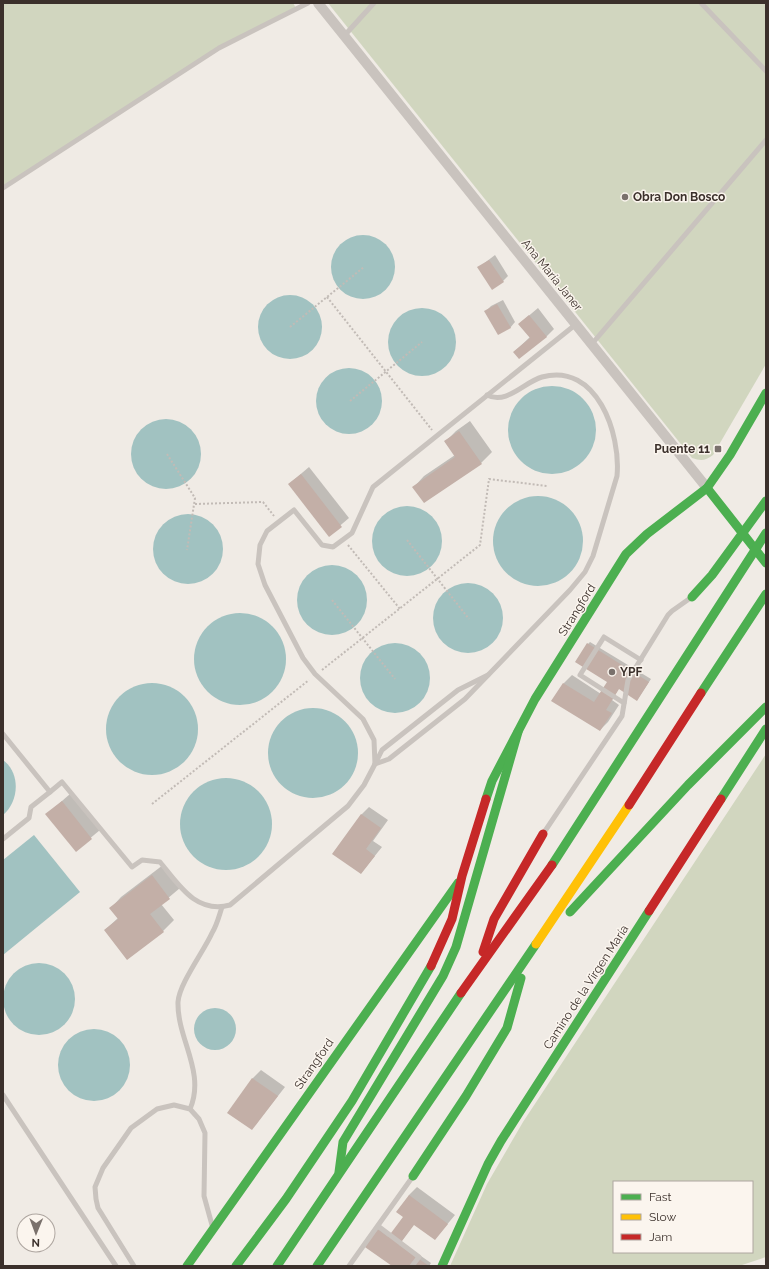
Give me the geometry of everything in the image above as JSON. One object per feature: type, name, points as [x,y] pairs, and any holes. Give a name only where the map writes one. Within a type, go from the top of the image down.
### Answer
[{"type":"main road","name":"Strangford","points":[[236,1266],[286,1199],[352,1101],[424,980],[440,949],[452,919],[462,876],[492,781],[535,699],[626,554],[646,534],[707,488],[730,455],[766,393]]},
{"type":"main road","name":"Ana María Janer","points":[[707,488],[766,563]]},
{"type":"main road","points":[[692,597],[711,579],[751,518],[766,501]]},
{"type":"main road","points":[[277,1266],[338,1178],[478,968],[556,859],[766,533]]},
{"type":"main road","points":[[317,1266],[534,950],[766,594]]},
{"type":"main road","points":[[534,950],[658,817],[766,706]]},
{"type":"main road","name":"Camino de la Virgen María","points":[[442,1266],[488,1164],[501,1141],[766,729]]},
{"type":"main road","points":[[338,1178],[343,1142],[444,976],[456,947],[518,732]]},
{"type":"main road","points":[[478,968],[494,919],[544,834]]},
{"type":"main road","name":"Strangford","points":[[187,1266],[462,876]]},
{"type":"main road","points":[[413,1176],[466,1096],[507,1028],[525,963]]},
{"type":"street","name":"Ana María Janer","points":[[318,3],[707,488]]},
{"type":"lane","points":[[3,188],[219,48],[308,3]]},
{"type":"lane","points":[[344,37],[374,3]]},
{"type":"lane","points":[[701,3],[766,71]]},
{"type":"lane","points":[[591,345],[766,140]]},
{"type":"lane","points":[[375,764],[374,740],[363,719],[316,675],[303,658],[264,586],[258,564],[260,545],[267,531],[294,510],[322,545],[333,547],[344,540],[352,533],[373,487],[575,325]]},
{"type":"lane","points":[[375,764],[389,759],[465,699],[493,673],[570,590],[585,572],[593,556],[617,476],[618,465],[606,413],[594,393],[579,381],[557,375],[543,376],[521,386],[504,398],[493,398],[487,395]]},
{"type":"lane","points":[[544,834],[622,716],[628,680],[640,660],[672,610],[692,597]]},
{"type":"lane","points":[[624,703],[580,675],[604,637],[640,660]]},
{"type":"lane","points":[[3,840],[29,818],[31,806],[62,782],[132,867],[142,860],[160,862],[191,898],[202,904],[222,907],[230,905],[348,806],[364,785],[382,750],[458,690],[493,673]]},
{"type":"lane","points":[[3,734],[50,792]]},
{"type":"lane","points":[[190,1110],[195,1092],[196,1079],[179,1013],[179,994],[213,933],[222,907]]},
{"type":"lane","points":[[3,1095],[116,1266]]},
{"type":"lane","points":[[134,1266],[98,1208],[95,1187],[103,1168],[130,1128],[157,1109],[174,1105],[190,1110],[199,1118],[205,1133],[204,1196],[214,1229]]},
{"type":"lane","points":[[349,1266],[413,1176]]},
{"type":"lane","points":[[378,1226],[419,1257],[412,1266]]},
{"type":"path","points":[[290,327],[364,267]]},
{"type":"path","points":[[327,296],[437,436]]},
{"type":"path","points":[[350,401],[422,342]]},
{"type":"path","points":[[166,454],[195,498],[188,550]]},
{"type":"path","points":[[152,804],[480,545],[489,479],[547,486]]},
{"type":"path","points":[[194,504],[263,502],[278,522]]},
{"type":"path","points":[[344,540],[400,608]]},
{"type":"path","points":[[407,540],[469,619]]},
{"type":"path","points":[[332,600],[395,679]]},
{"type":"green space","points":[[3,3],[293,3],[296,8],[219,48],[3,188]]},
{"type":"green space","name":"Obra Don Bosco","points":[[328,3],[766,3],[766,364],[713,455],[703,460],[692,458]]},
{"type":"green space","points":[[766,754],[766,1257],[739,1266],[450,1266],[487,1184],[523,1122]]},
{"type":"water","points":[[357,235],[369,235],[386,244],[393,255],[395,267],[393,279],[386,290],[369,299],[357,299],[345,294],[336,285],[331,273],[331,261],[336,249],[345,240]]},
{"type":"water","points":[[284,295],[296,295],[313,304],[320,315],[322,327],[320,339],[313,350],[296,359],[284,359],[272,354],[263,345],[258,333],[258,321],[263,309],[272,300]]},
{"type":"water","points":[[422,308],[435,311],[446,318],[453,329],[456,342],[453,355],[446,366],[435,373],[422,376],[409,373],[398,366],[391,355],[388,342],[391,329],[398,318],[409,311]]},
{"type":"water","points":[[342,368],[356,368],[368,373],[377,382],[382,394],[380,414],[373,425],[356,434],[342,434],[330,429],[321,420],[316,408],[316,394],[321,382],[330,373]]},
{"type":"water","points":[[552,386],[569,389],[583,399],[593,413],[596,430],[593,447],[583,461],[569,471],[552,474],[535,471],[521,461],[511,447],[508,430],[511,413],[521,399],[535,389]]},
{"type":"water","points":[[166,419],[179,422],[191,429],[198,441],[201,454],[198,467],[191,479],[179,486],[166,489],[153,486],[141,479],[134,467],[131,454],[134,441],[141,429],[153,422]]},
{"type":"water","points":[[538,496],[555,500],[570,509],[579,524],[583,541],[579,558],[570,573],[555,582],[538,586],[521,582],[506,573],[497,558],[493,541],[497,524],[506,509],[521,500]]},
{"type":"water","points":[[407,506],[420,509],[432,516],[439,528],[442,541],[439,554],[432,566],[420,573],[407,576],[394,573],[382,566],[375,554],[372,541],[375,528],[382,516],[394,509]]},
{"type":"water","points":[[188,514],[201,517],[213,524],[220,536],[223,549],[220,562],[213,574],[201,581],[188,584],[175,581],[163,574],[156,562],[153,549],[156,536],[163,524],[175,517]]},
{"type":"water","points":[[332,565],[345,568],[357,575],[364,587],[367,600],[364,613],[357,625],[345,632],[332,635],[319,632],[307,625],[300,613],[297,600],[300,587],[307,575],[319,568]]},
{"type":"water","points":[[468,583],[487,589],[497,599],[503,618],[497,637],[487,647],[468,653],[449,647],[439,637],[433,618],[439,599],[449,589]]},
{"type":"water","points":[[240,613],[249,614],[266,621],[278,633],[285,650],[285,668],[278,685],[266,697],[249,704],[240,705],[231,704],[214,697],[202,685],[195,668],[194,659],[195,650],[202,633],[214,621],[231,614]]},
{"type":"water","points":[[395,643],[408,646],[420,653],[427,665],[430,678],[427,691],[420,703],[408,710],[395,713],[382,710],[370,703],[363,691],[360,678],[363,665],[370,653],[382,646]]},
{"type":"water","points":[[152,683],[170,686],[185,696],[195,711],[198,729],[195,747],[185,762],[170,772],[152,775],[134,772],[119,762],[109,747],[106,729],[109,711],[119,696],[134,686]]},
{"type":"water","points":[[313,708],[330,711],[345,721],[355,736],[358,753],[355,770],[345,785],[330,795],[313,798],[296,795],[281,785],[271,770],[268,753],[271,736],[281,721],[296,711]]},
{"type":"water","points":[[3,760],[13,772],[16,788],[12,803],[3,815]]},
{"type":"water","points":[[226,778],[244,781],[259,791],[269,806],[272,824],[269,842],[259,857],[244,867],[226,870],[208,867],[193,857],[183,842],[180,824],[183,806],[193,791],[208,781]]},
{"type":"water","points":[[34,835],[80,892],[3,955],[3,860]]},
{"type":"water","points":[[39,963],[59,969],[69,979],[75,999],[69,1019],[59,1029],[39,1035],[19,1029],[9,1019],[3,999],[9,979],[19,969]]},
{"type":"water","points":[[215,1008],[230,1014],[236,1029],[230,1044],[215,1050],[200,1044],[194,1029],[200,1014]]},
{"type":"water","points":[[94,1029],[108,1032],[120,1039],[127,1051],[130,1065],[127,1079],[120,1091],[108,1098],[94,1101],[80,1098],[68,1091],[61,1079],[58,1065],[61,1051],[68,1039],[80,1032]]},
{"type":"building","points":[[489,260],[504,282],[492,290],[477,267]]},
{"type":"building","points":[[497,304],[511,328],[498,335],[484,311]]},
{"type":"building","points":[[529,315],[547,337],[519,359],[513,352],[530,338],[518,324]]},
{"type":"building","points":[[459,431],[482,464],[424,503],[412,487],[455,457],[444,441]]},
{"type":"building","points":[[301,474],[342,527],[329,537],[288,484]]},
{"type":"building","points":[[587,643],[649,682],[637,701],[619,689],[606,710],[612,713],[600,731],[551,701],[563,683],[594,702],[607,682],[575,662]]},
{"type":"building","points":[[62,801],[92,839],[76,852],[45,814]]},
{"type":"building","points":[[361,814],[381,828],[366,849],[375,856],[361,874],[332,854]]},
{"type":"building","points":[[152,875],[170,899],[150,914],[164,932],[127,960],[104,930],[118,919],[109,908]]},
{"type":"building","points":[[252,1078],[278,1096],[252,1130],[227,1113]]},
{"type":"building","points":[[409,1195],[448,1224],[435,1240],[414,1225],[399,1245],[429,1266],[392,1266],[362,1245],[375,1227],[388,1237],[403,1217],[396,1212]]},
{"type":"traffic: fast","points":[[486,799],[492,781],[535,699],[626,554],[647,534],[707,488],[730,455],[766,393]]},
{"type":"traffic: fast","points":[[707,488],[766,563]]},
{"type":"traffic: fast","points":[[692,597],[712,575],[766,501]]},
{"type":"traffic: fast","points":[[552,865],[766,533]]},
{"type":"traffic: fast","points":[[701,693],[766,594]]},
{"type":"traffic: fast","points":[[570,912],[688,785],[766,707]]},
{"type":"traffic: fast","points":[[721,799],[766,729]]},
{"type":"traffic: fast","points":[[339,1172],[343,1142],[443,976],[456,947],[518,732]]},
{"type":"traffic: fast","points":[[187,1266],[458,883]]},
{"type":"traffic: fast","points":[[442,1266],[488,1164],[501,1141],[649,911]]},
{"type":"traffic: fast","points":[[317,1266],[536,944]]},
{"type":"traffic: fast","points":[[236,1266],[286,1199],[352,1101],[431,966]]},
{"type":"traffic: fast","points":[[413,1176],[466,1096],[507,1028],[521,978]]},
{"type":"traffic: fast","points":[[277,1266],[461,993]]},
{"type":"traffic: slow","points":[[536,944],[629,805]]},
{"type":"traffic: jam","points":[[629,805],[701,693]]},
{"type":"traffic: jam","points":[[431,966],[452,919],[462,876],[486,799]]},
{"type":"traffic: jam","points":[[649,911],[721,799]]},
{"type":"traffic: jam","points":[[483,952],[494,919],[543,834]]},
{"type":"traffic: jam","points":[[461,993],[552,865]]},
{"type":"place","name":"Obra Don Bosco","points":[[625,197]]},
{"type":"place","name":"Puente 11","points":[[718,449]]},
{"type":"place","name":"YPF","points":[[612,672]]}]
